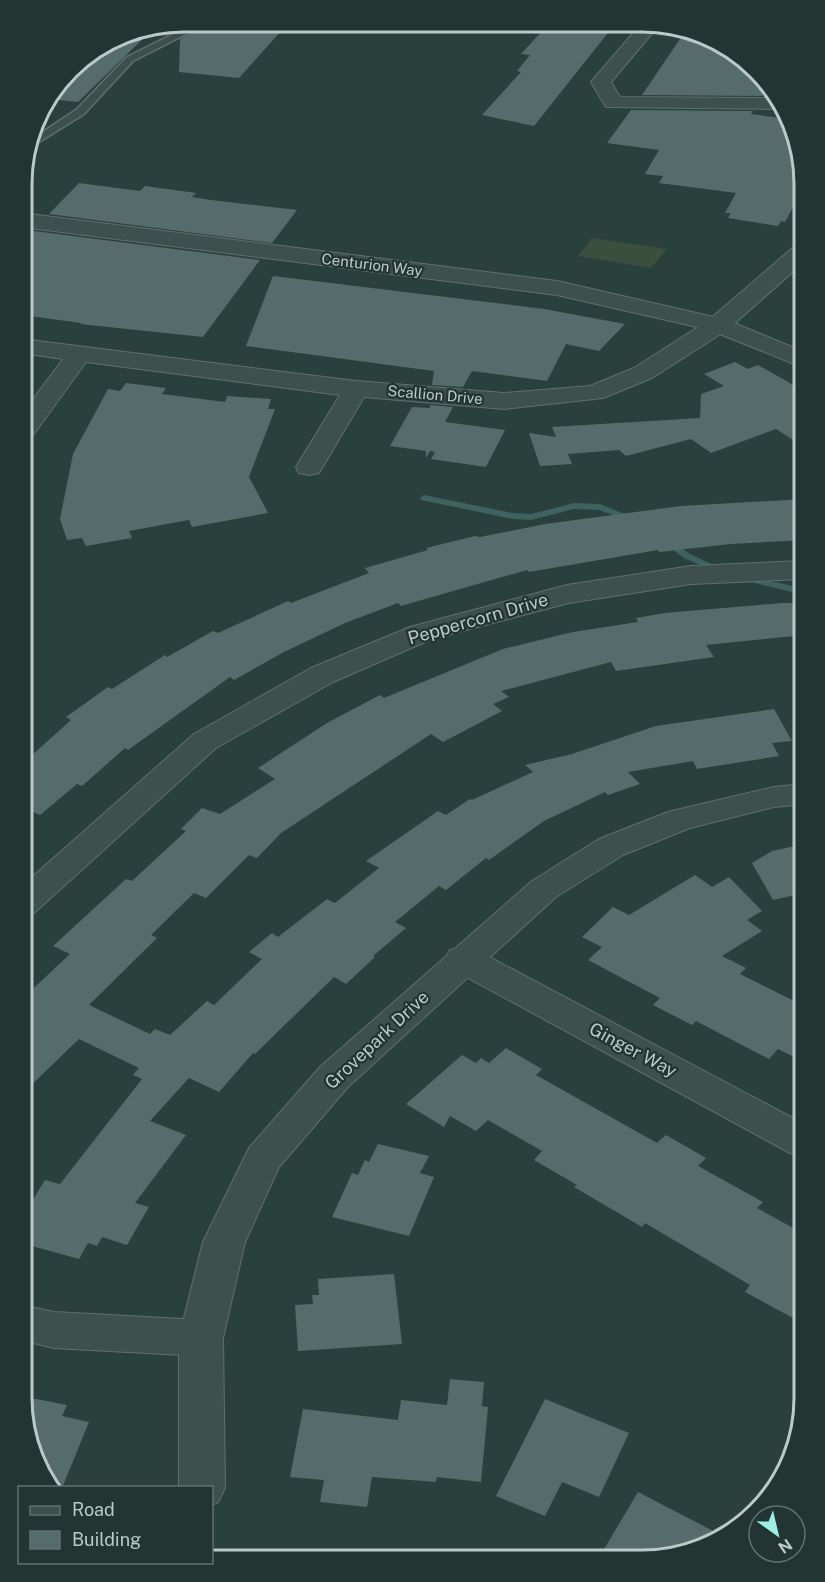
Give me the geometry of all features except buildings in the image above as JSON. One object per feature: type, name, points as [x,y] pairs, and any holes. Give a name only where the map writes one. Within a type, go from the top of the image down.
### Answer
[{"type":"street","points":[[644,32],[601,82],[613,103],[771,104]]},
{"type":"street","name":"Centurion Way","points":[[32,221],[557,288],[718,325],[794,357]]},
{"type":"street","name":"Scallion Drive","points":[[32,347],[356,388],[504,401],[594,393],[644,373],[718,325],[794,259]]},
{"type":"street","points":[[32,418],[80,353]]},
{"type":"street","points":[[309,467],[356,388]]},
{"type":"street","name":"Peppercorn Drive","points":[[32,896],[206,741],[322,675],[421,633],[567,594],[691,575],[794,570]]},
{"type":"street","name":"Grovepark Drive","points":[[202,1486],[201,1338],[224,1242],[263,1159],[334,1077],[463,959],[544,889],[611,847],[680,820],[774,797],[794,795]]},
{"type":"street","name":"Ginger Way","points":[[463,959],[793,1136]]},
{"type":"street","points":[[32,1325],[54,1330],[201,1338]]},
{"type":"lane","points":[[39,139],[80,112],[130,59],[185,32]]},
{"type":"shaded area","points":[[592,238],[667,249],[651,268],[578,256]]},
{"type":"waterway","points":[[424,498],[513,516],[531,517],[574,506],[600,507],[635,520]]},
{"type":"waterway","points":[[668,542],[687,556],[719,570]]},
{"type":"waterway","points":[[746,578],[794,590]]}]
